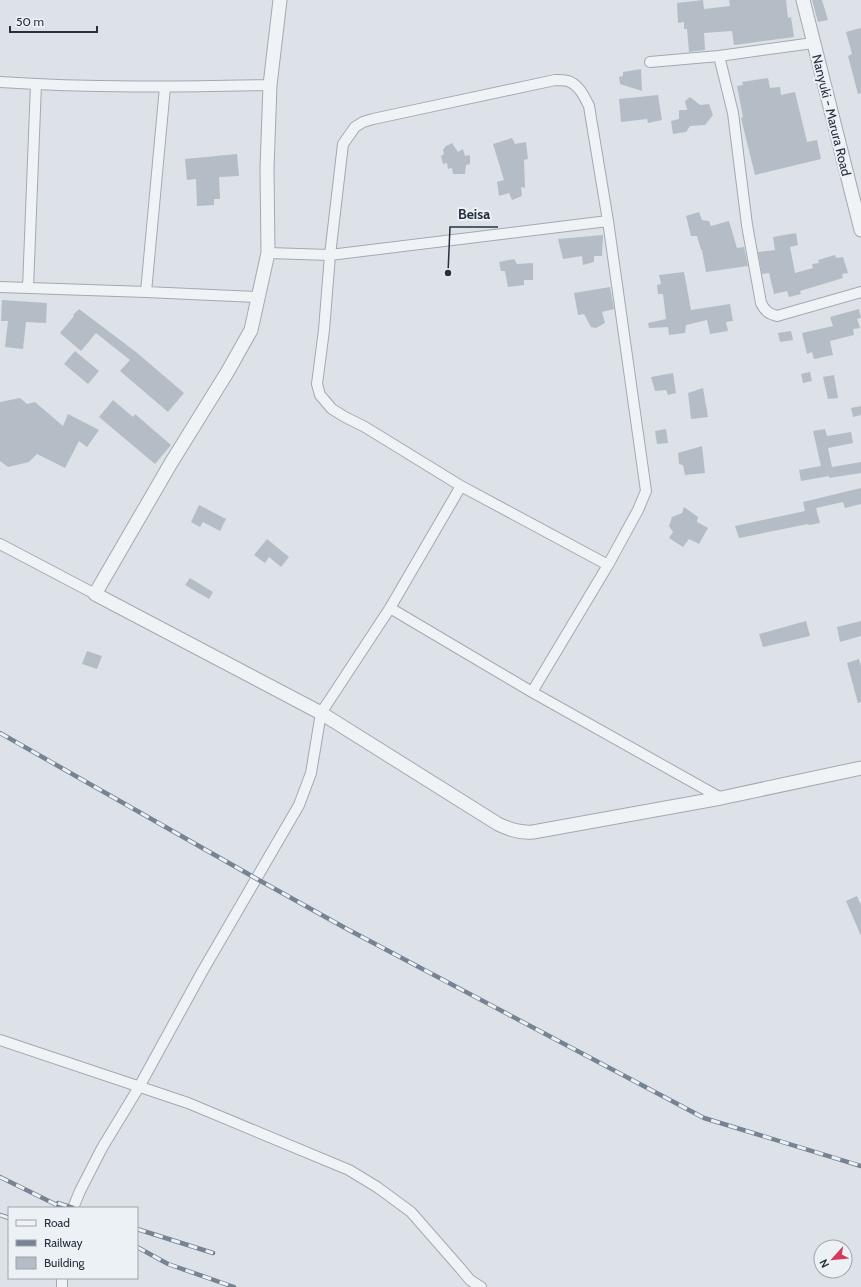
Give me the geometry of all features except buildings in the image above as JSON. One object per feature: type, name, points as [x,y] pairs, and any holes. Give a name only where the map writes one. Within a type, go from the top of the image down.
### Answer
[{"type":"street","points":[[95,594],[171,463],[228,371],[250,330],[268,253],[267,169],[270,85],[280,0]]},
{"type":"street","name":"Nanyuki - Marura Road","points":[[803,0],[861,230]]},
{"type":"street","points":[[650,62],[719,56],[813,43]]},
{"type":"street","points":[[719,56],[733,113],[747,225],[761,303],[764,310],[769,314],[778,316],[861,292]]},
{"type":"street","points":[[532,692],[608,565],[638,510],[646,491],[608,221],[589,106],[585,97],[578,88],[568,81],[555,80],[363,122],[356,127],[343,144],[317,384],[320,395],[332,409],[461,486],[608,565]]},
{"type":"street","points":[[0,82],[165,87],[270,85]]},
{"type":"street","points":[[28,288],[36,84]]},
{"type":"street","points":[[146,292],[165,87]]},
{"type":"street","points":[[268,253],[330,255],[608,221]]},
{"type":"street","points":[[0,287],[258,297]]},
{"type":"street","points":[[73,1207],[102,1148],[140,1086],[202,972],[299,805],[311,774],[321,713],[390,608],[461,486]]},
{"type":"street","points":[[0,544],[321,713],[508,829],[522,832],[533,832],[721,798],[861,768]]},
{"type":"street","points":[[390,608],[532,692],[721,798]]},
{"type":"street","points":[[0,1040],[188,1103],[348,1170],[377,1187],[411,1212],[470,1280],[481,1287]]},
{"type":"railway","points":[[0,733],[347,929],[704,1118],[861,1166]]},
{"type":"railway","points":[[0,1177],[61,1207]]},
{"type":"railway","points":[[58,1203],[70,1207]]},
{"type":"railway","points":[[0,1215],[8,1218]]},
{"type":"railway","points":[[138,1229],[213,1253]]},
{"type":"railway","points":[[138,1248],[168,1264],[234,1287]]},
{"type":"place","name":"Beisa","points":[[448,273]]}]
